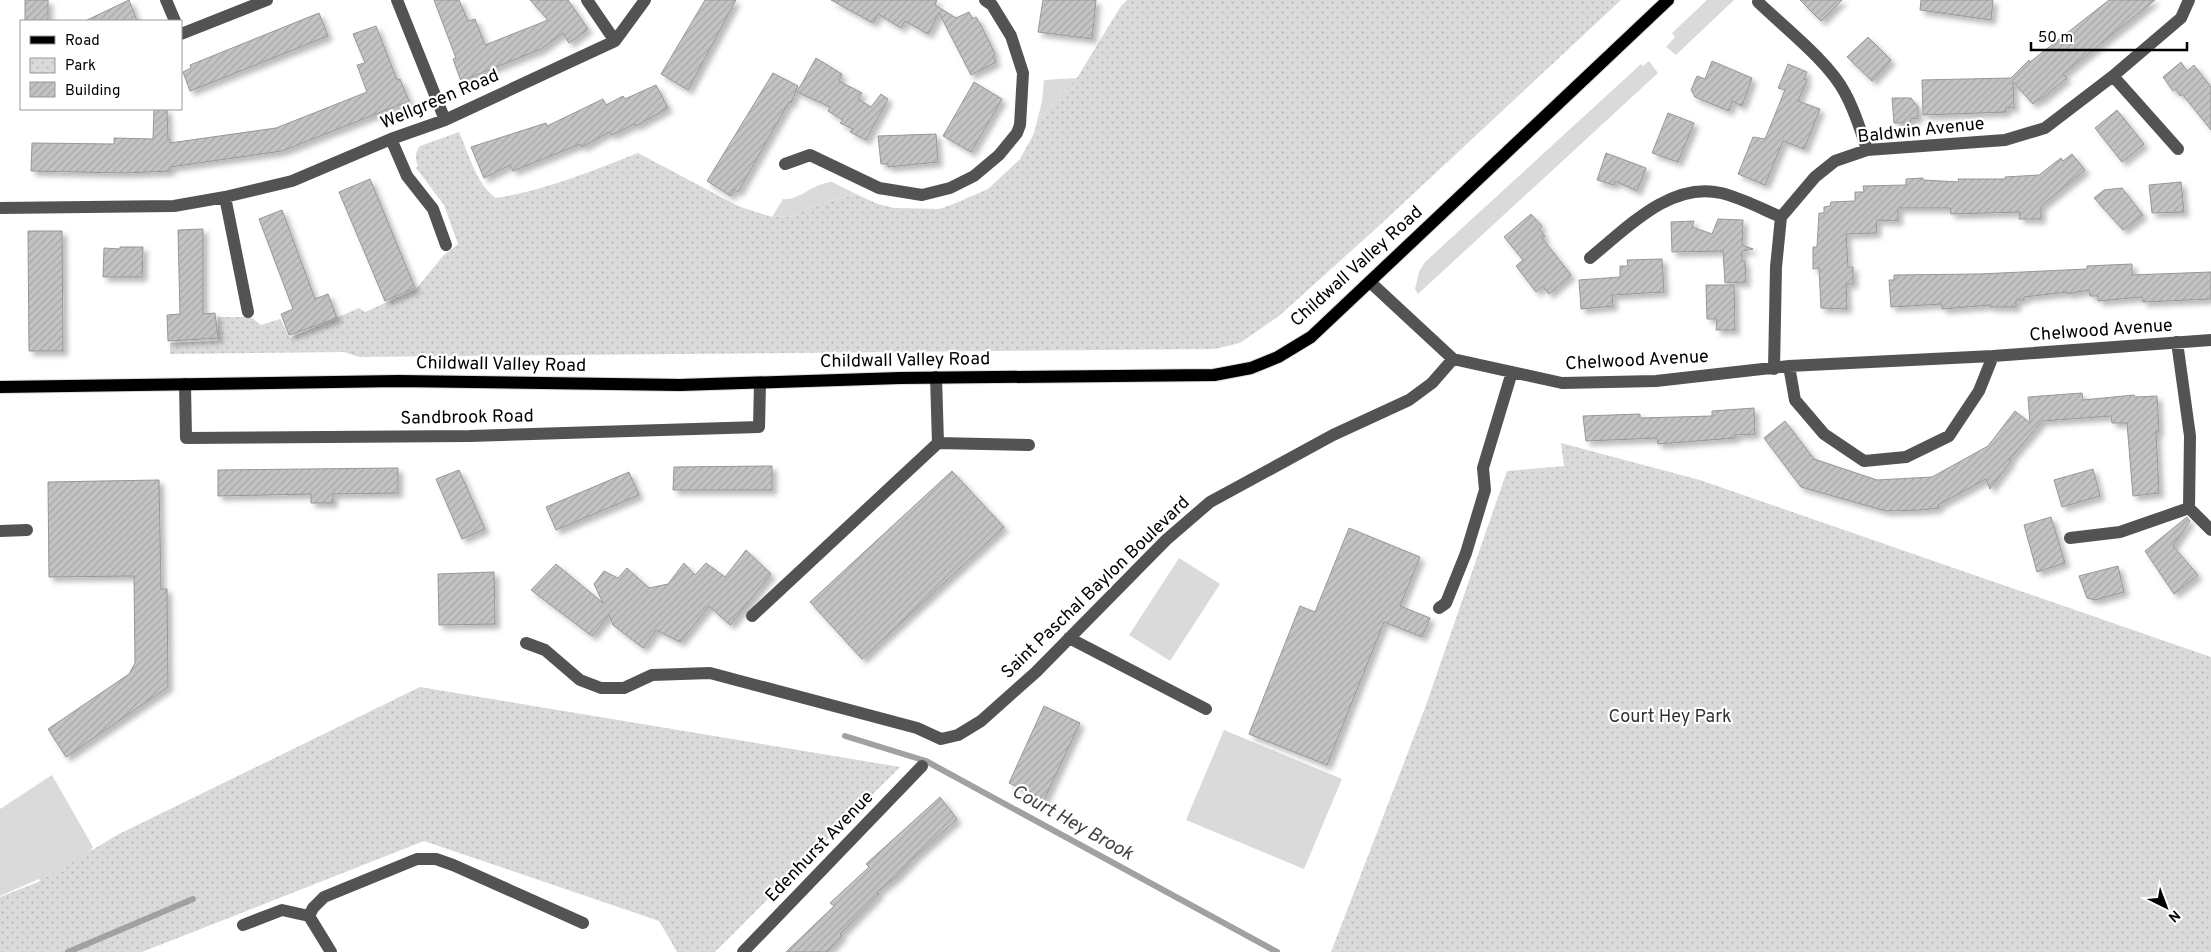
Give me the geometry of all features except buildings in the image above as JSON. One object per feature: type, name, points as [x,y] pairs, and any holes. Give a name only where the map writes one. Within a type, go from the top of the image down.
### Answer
[{"type":"main road","name":"Childwall Valley Road","points":[[0,387],[398,381],[680,385],[936,377],[1214,375],[1250,368],[1278,357],[1310,337],[1668,0]]},
{"type":"street","points":[[166,0],[175,20]]},
{"type":"street","points":[[182,34],[266,0]]},
{"type":"street","points":[[397,0],[445,120]]},
{"type":"street","points":[[587,0],[615,41]]},
{"type":"street","name":"Wellgreen Road","points":[[0,208],[174,206],[225,197],[292,181],[445,120],[615,41],[645,0]]},
{"type":"street","points":[[786,164],[810,155],[879,188],[922,195],[950,188],[974,176],[999,155],[1017,133],[1020,125],[1023,73],[1011,36],[992,5],[985,0]]},
{"type":"street","name":"Baldwin Avenue","points":[[1781,217],[1803,188],[1835,161],[1867,150],[2005,140],[2045,128],[2113,76],[2181,18],[2189,0]]},
{"type":"street","points":[[1758,2],[1832,73],[1845,92],[1856,116],[1867,150]]},
{"type":"street","points":[[2113,76],[2178,149]]},
{"type":"street","points":[[391,140],[407,176],[433,209],[446,245]]},
{"type":"street","points":[[1590,258],[1656,207],[1671,198],[1692,191],[1723,193],[1781,217],[1776,267],[1774,369]]},
{"type":"street","points":[[225,197],[248,312]]},
{"type":"street","points":[[1370,282],[1453,359]]},
{"type":"street","name":"Chelwood Avenue","points":[[1453,359],[1562,383],[1656,381],[1789,366],[1993,356],[2211,340]]},
{"type":"street","points":[[2177,342],[2190,436],[2189,508],[2211,530]]},
{"type":"street","points":[[1789,366],[1796,400],[1824,434],[1864,461],[1906,457],[1950,436],[1979,391],[1993,356]]},
{"type":"street","name":"Saint Paschal Baylon Boulevard","points":[[526,643],[545,650],[580,680],[601,688],[624,688],[652,675],[710,673],[917,728],[941,739],[958,735],[981,721],[1036,672],[1166,540],[1210,502],[1333,434],[1409,400],[1432,383],[1453,359]]},
{"type":"street","points":[[1438,608],[1446,603],[1466,553],[1485,490],[1483,468],[1512,372]]},
{"type":"street","points":[[936,377],[938,443]]},
{"type":"street","name":"Sandbrook Road","points":[[184,384],[186,438],[470,436],[759,427],[760,383]]},
{"type":"street","points":[[752,616],[938,443],[1029,445]]},
{"type":"street","points":[[2070,538],[2120,532],[2189,508]]},
{"type":"street","points":[[0,531],[26,530]]},
{"type":"street","points":[[1069,638],[1206,709]]},
{"type":"street","name":"Edenhurst Avenue","points":[[746,951],[922,766]]},
{"type":"street","points":[[309,916],[313,908],[324,897],[399,865],[417,859],[436,858],[583,923]]},
{"type":"street","points":[[243,925],[282,910],[309,916],[331,952]]},
{"type":"green space","points":[[1127,0],[1621,0],[1381,224],[1279,316],[1240,343],[1215,349],[359,357],[344,352],[170,354],[170,343],[218,341],[218,317],[251,317],[261,325],[280,319],[290,338],[359,308],[365,312],[416,289],[443,256],[458,244],[444,205],[416,168],[418,166],[416,153],[420,146],[459,132],[478,177],[496,198],[551,185],[638,153],[738,206],[772,217],[793,216],[815,205],[856,194],[878,204],[894,208],[939,209],[951,205],[988,189],[1020,159],[1048,108],[1077,78],[1121,6]]},
{"type":"green space","points":[[1707,0],[1734,0],[1676,55],[1666,47],[1675,37],[1672,33]]},
{"type":"green space","points":[[1649,61],[1658,73],[1418,294],[1415,289],[1419,272],[1425,262],[1641,64],[1643,66]]},
{"type":"green space","points":[[1077,78],[1048,108],[1033,136],[1042,102],[1044,80]]},
{"type":"green space","points":[[832,182],[856,194],[815,205],[793,216],[772,217],[783,199],[795,197],[819,185]]},
{"type":"green space","name":"Court Hey Park","points":[[1561,443],[1700,480],[2211,657],[2211,952],[1331,952],[1425,708],[1507,471],[1564,466]]},
{"type":"green space","points":[[1179,558],[1220,584],[1170,661],[1129,635]]},
{"type":"green space","points":[[420,687],[900,767],[715,952],[677,952],[659,921],[424,841],[142,952],[0,952],[0,897],[38,882],[119,834]]},
{"type":"green space","points":[[1224,730],[1342,779],[1304,869],[1186,820]]},
{"type":"green space","points":[[52,775],[93,847],[56,895],[39,879],[0,896],[0,809]]},
{"type":"waterway","name":"Court Hey Brook","points":[[845,736],[926,761],[1277,952]]},
{"type":"waterway","points":[[68,952],[193,899]]}]
